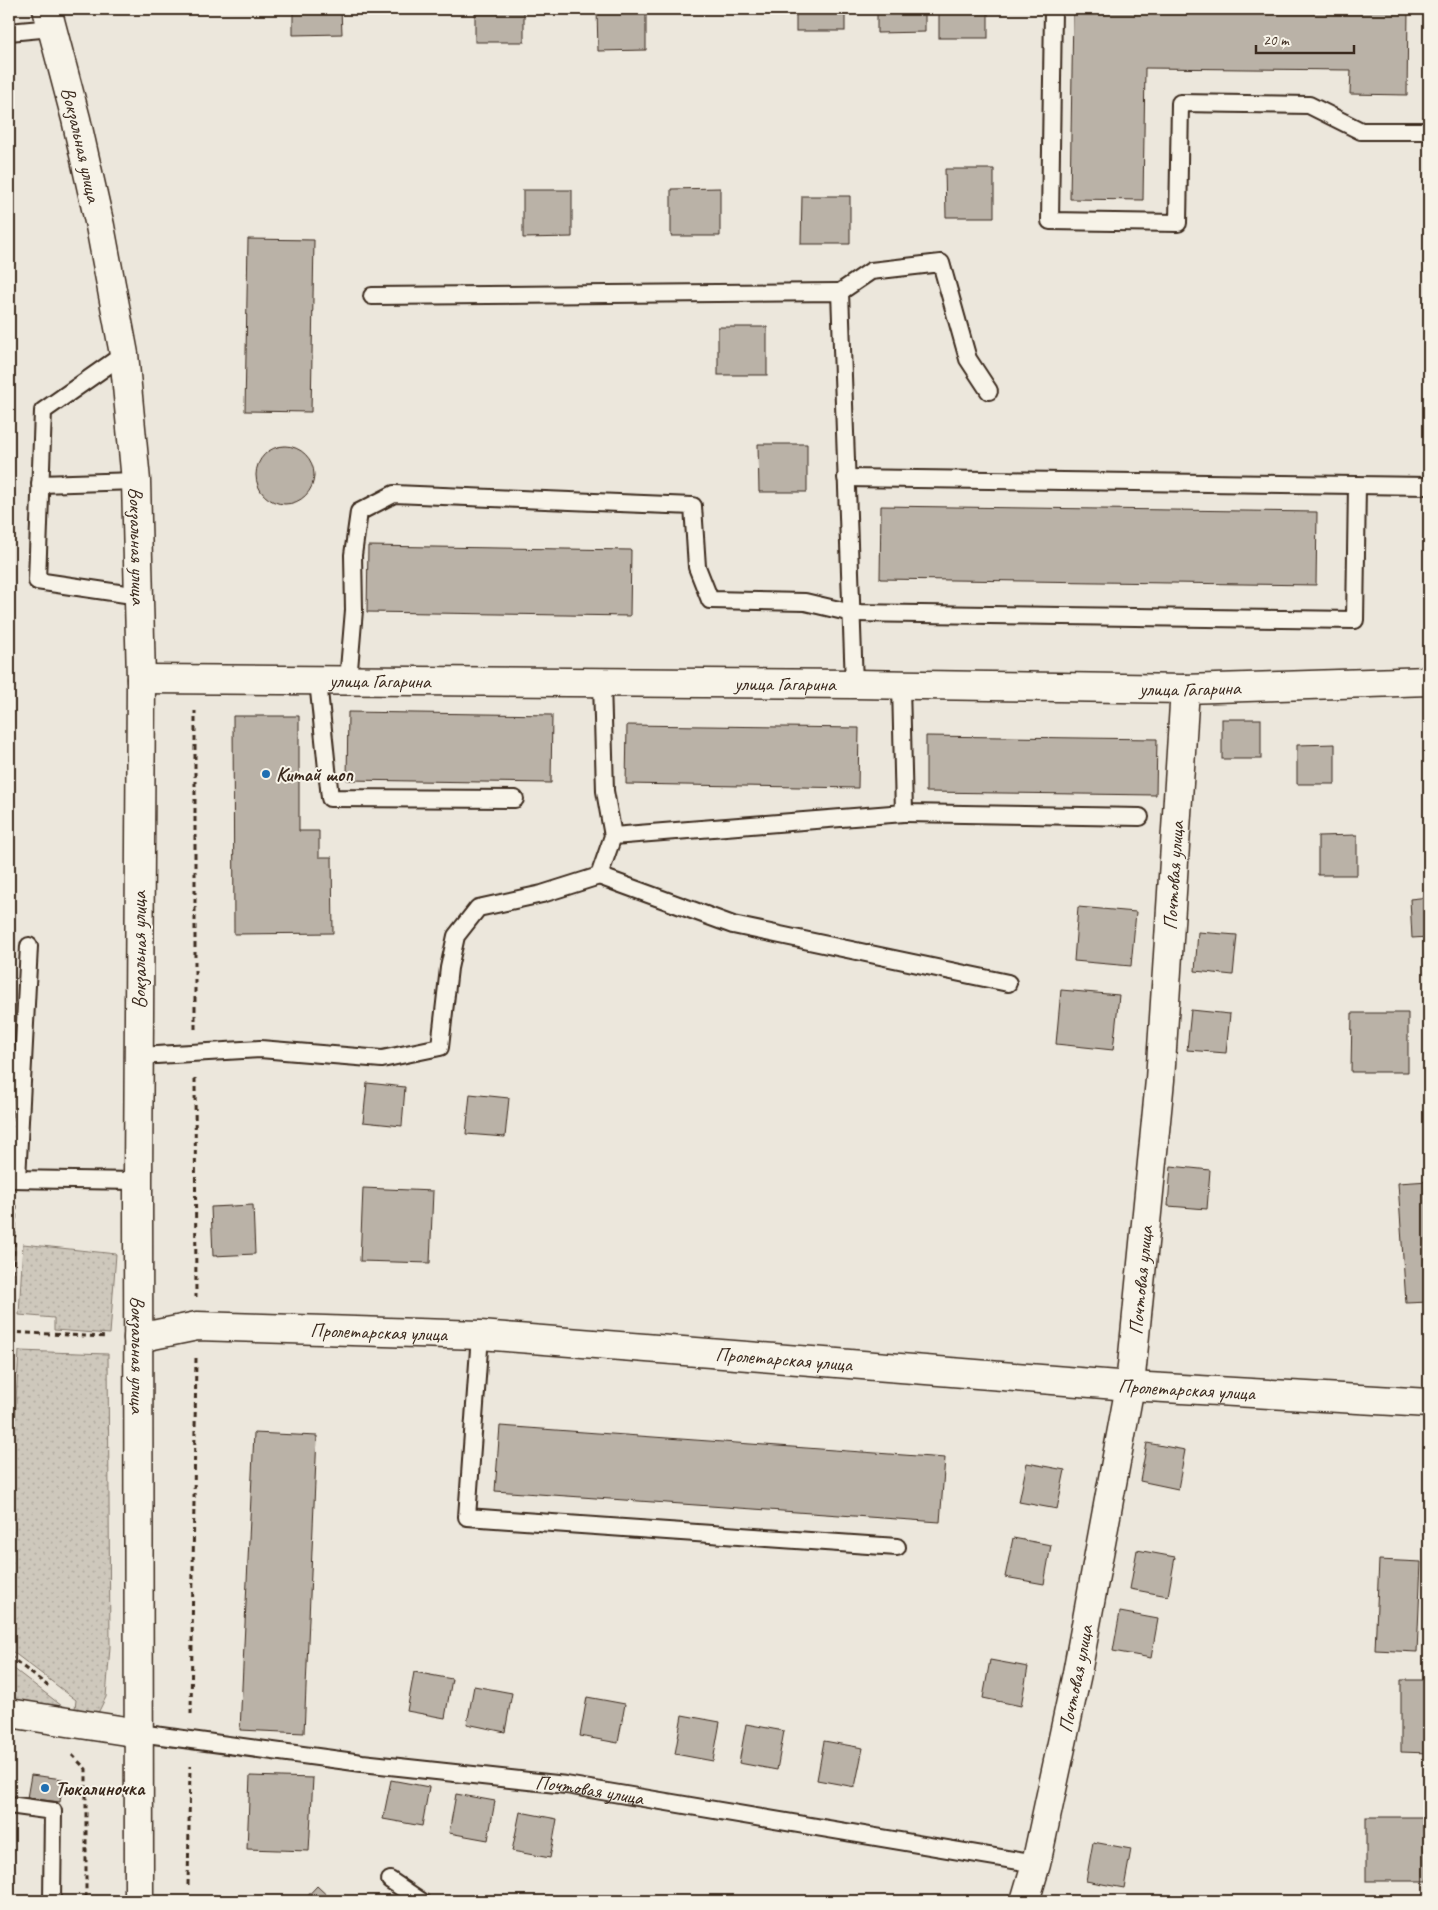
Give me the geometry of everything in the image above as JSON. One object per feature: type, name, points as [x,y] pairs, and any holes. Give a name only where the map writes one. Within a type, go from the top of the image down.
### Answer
[{"type":"street","name":"Вокзальная улица","points":[[49,19],[76,119],[100,226],[124,354],[136,481],[141,679],[138,1181],[139,1901]]},
{"type":"street","name":"улица Гагарина","points":[[141,679],[854,684],[1185,689],[1429,681]]},
{"type":"street","name":"Почтовая улица","points":[[1025,1901],[1036,1864],[1077,1673],[1130,1386],[1160,1080],[1185,689]]},
{"type":"street","name":"Пролетарская улица","points":[[138,1338],[197,1326],[480,1335],[1130,1386],[1429,1403]]},
{"type":"street","points":[[9,1713],[139,1733]]},
{"type":"lane","points":[[1053,9],[1050,221],[1178,222],[1180,103],[1308,105],[1361,130],[1429,131]]},
{"type":"lane","points":[[9,32],[49,19]]},
{"type":"lane","points":[[372,296],[840,292],[871,271],[941,263],[968,359],[989,391]]},
{"type":"lane","points":[[840,292],[854,684]]},
{"type":"lane","points":[[124,354],[43,411],[37,580],[139,596]]},
{"type":"lane","points":[[846,478],[1429,486]]},
{"type":"lane","points":[[40,484],[136,481]]},
{"type":"lane","points":[[348,681],[354,610],[353,555],[359,512],[394,494],[693,506],[697,567],[710,600],[805,602],[852,613],[1355,620],[1357,485]]},
{"type":"lane","points":[[318,680],[330,798],[515,799]]},
{"type":"lane","points":[[599,876],[613,836],[605,792],[602,682]]},
{"type":"lane","points":[[901,685],[904,813]]},
{"type":"lane","points":[[613,836],[904,813],[1140,818]]},
{"type":"lane","points":[[139,1056],[260,1049],[382,1059],[440,1047],[456,936],[478,908],[542,894],[599,876],[732,925],[1008,983]]},
{"type":"lane","points":[[29,946],[13,1179],[138,1181]]},
{"type":"lane","points":[[480,1335],[467,1516],[897,1547]]},
{"type":"lane","name":"Почтовая улица","points":[[139,1733],[362,1763],[566,1786],[1036,1864]]},
{"type":"lane","points":[[9,1805],[53,1812],[52,1901]]},
{"type":"lane","points":[[390,1880],[421,1901]]},
{"type":"path","points":[[191,1715],[197,1326],[194,1053],[196,680]]},
{"type":"path","points":[[9,1363],[13,1179]]},
{"type":"path","points":[[10,1332],[138,1338]]},
{"type":"path","points":[[69,1723],[67,1750],[86,1769],[86,1901]]},
{"type":"path","points":[[188,1885],[190,1765]]},
{"type":"shaded area","points":[[23,1244],[116,1254],[110,1334],[54,1330],[54,1318],[19,1315]]},
{"type":"shaded area","points":[[19,1351],[108,1354],[110,1647],[106,1697],[99,1711],[89,1717],[74,1717],[76,1700],[9,1649],[9,1515]]},
{"type":"shaded area","points":[[9,1665],[62,1706],[61,1717],[9,1707]]},
{"type":"building","points":[[293,9],[341,9],[342,34],[293,35]]},
{"type":"building","points":[[475,9],[524,9],[524,42],[475,42]]},
{"type":"building","points":[[597,9],[646,9],[646,50],[598,51]]},
{"type":"building","points":[[796,9],[845,9],[845,31],[796,31]]},
{"type":"building","points":[[877,9],[925,9],[925,32],[877,33]]},
{"type":"building","points":[[939,9],[988,9],[988,38],[939,38]]},
{"type":"building","points":[[1073,9],[1408,9],[1407,95],[1350,94],[1351,70],[1145,68],[1143,200],[1070,199]]},
{"type":"building","points":[[945,169],[994,169],[994,217],[946,217]]},
{"type":"building","points":[[720,188],[720,236],[671,236],[671,189]]},
{"type":"building","points":[[523,190],[572,190],[572,237],[523,238]]},
{"type":"building","points":[[802,196],[850,196],[850,244],[801,244]]},
{"type":"building","points":[[248,239],[314,240],[311,412],[245,411]]},
{"type":"building","points":[[718,327],[767,327],[767,375],[718,375]]},
{"type":"building","points":[[758,444],[807,444],[807,492],[759,492]]},
{"type":"building","points":[[285,446],[296,448],[309,459],[314,475],[312,486],[301,499],[285,504],[274,502],[261,491],[256,475],[258,464],[269,451]]},
{"type":"building","points":[[881,506],[1317,512],[1316,585],[880,579]]},
{"type":"building","points":[[368,546],[631,550],[630,616],[367,612]]},
{"type":"building","points":[[348,712],[552,715],[551,783],[347,780]]},
{"type":"building","name":"Китай шоп","points":[[233,716],[299,716],[299,831],[319,831],[319,857],[332,857],[333,933],[234,934]]},
{"type":"building","points":[[1222,719],[1261,719],[1261,759],[1222,759]]},
{"type":"building","points":[[627,725],[859,728],[858,788],[626,784]]},
{"type":"building","points":[[926,736],[1157,739],[1156,795],[926,792]]},
{"type":"building","points":[[1335,744],[1335,784],[1297,784],[1297,745]]},
{"type":"building","points":[[1357,835],[1357,875],[1318,875],[1318,836]]},
{"type":"building","points":[[1429,897],[1429,937],[1412,938],[1410,899]]},
{"type":"building","points":[[1078,907],[1136,912],[1131,966],[1074,961]]},
{"type":"building","points":[[1198,932],[1237,935],[1233,975],[1195,971]]},
{"type":"building","points":[[1061,990],[1119,995],[1113,1050],[1056,1044]]},
{"type":"building","points":[[1191,1010],[1230,1014],[1226,1053],[1187,1050]]},
{"type":"building","points":[[1352,1013],[1408,1013],[1408,1072],[1351,1072]]},
{"type":"building","points":[[367,1083],[405,1087],[402,1126],[363,1122]]},
{"type":"building","points":[[470,1094],[509,1098],[505,1137],[466,1134]]},
{"type":"building","points":[[1171,1166],[1210,1170],[1207,1209],[1168,1206]]},
{"type":"building","points":[[1429,1181],[1429,1302],[1406,1303],[1398,1183]]},
{"type":"building","points":[[363,1188],[433,1191],[430,1263],[360,1261]]},
{"type":"building","points":[[253,1205],[255,1254],[213,1256],[211,1207]]},
{"type":"building","points":[[500,1426],[945,1458],[940,1522],[495,1491]]},
{"type":"building","points":[[254,1433],[317,1436],[304,1733],[240,1730]]},
{"type":"building","points":[[1147,1443],[1185,1450],[1178,1489],[1140,1481]]},
{"type":"building","points":[[1027,1463],[1065,1470],[1057,1509],[1019,1502]]},
{"type":"building","points":[[1013,1538],[1051,1545],[1044,1584],[1005,1577]]},
{"type":"building","points":[[1137,1550],[1175,1557],[1168,1596],[1130,1589]]},
{"type":"building","points":[[1379,1560],[1421,1562],[1417,1652],[1375,1650]]},
{"type":"building","points":[[1120,1612],[1158,1619],[1151,1658],[1113,1651]]},
{"type":"building","points":[[990,1660],[1028,1667],[1021,1706],[983,1698]]},
{"type":"building","points":[[414,1672],[452,1679],[445,1718],[407,1711]]},
{"type":"building","points":[[1401,1680],[1429,1680],[1429,1753],[1401,1752]]},
{"type":"building","points":[[474,1686],[512,1693],[505,1732],[467,1724]]},
{"type":"building","points":[[587,1697],[625,1704],[618,1743],[580,1736]]},
{"type":"building","points":[[682,1715],[720,1722],[713,1761],[675,1754]]},
{"type":"building","points":[[746,1724],[784,1731],[777,1770],[739,1763]]},
{"type":"building","points":[[824,1741],[863,1748],[855,1787],[817,1780]]},
{"type":"building","name":"Тюкалиночка","points":[[31,1775],[63,1779],[60,1802],[27,1798]]},
{"type":"building","points":[[250,1776],[313,1778],[309,1851],[247,1849]]},
{"type":"building","points":[[391,1780],[429,1787],[422,1826],[383,1819]]},
{"type":"building","points":[[456,1794],[495,1801],[488,1840],[449,1833]]},
{"type":"building","points":[[520,1812],[557,1819],[550,1858],[512,1851]]},
{"type":"building","points":[[1366,1817],[1428,1817],[1428,1881],[1366,1881]]},
{"type":"building","points":[[1093,1842],[1131,1849],[1124,1888],[1086,1881]]},
{"type":"building","points":[[317,1886],[333,1901],[303,1901]]},
{"type":"place","name":"Китай шоп","points":[[266,774]]},
{"type":"place","name":"Тюкалиночка","points":[[45,1788]]}]
